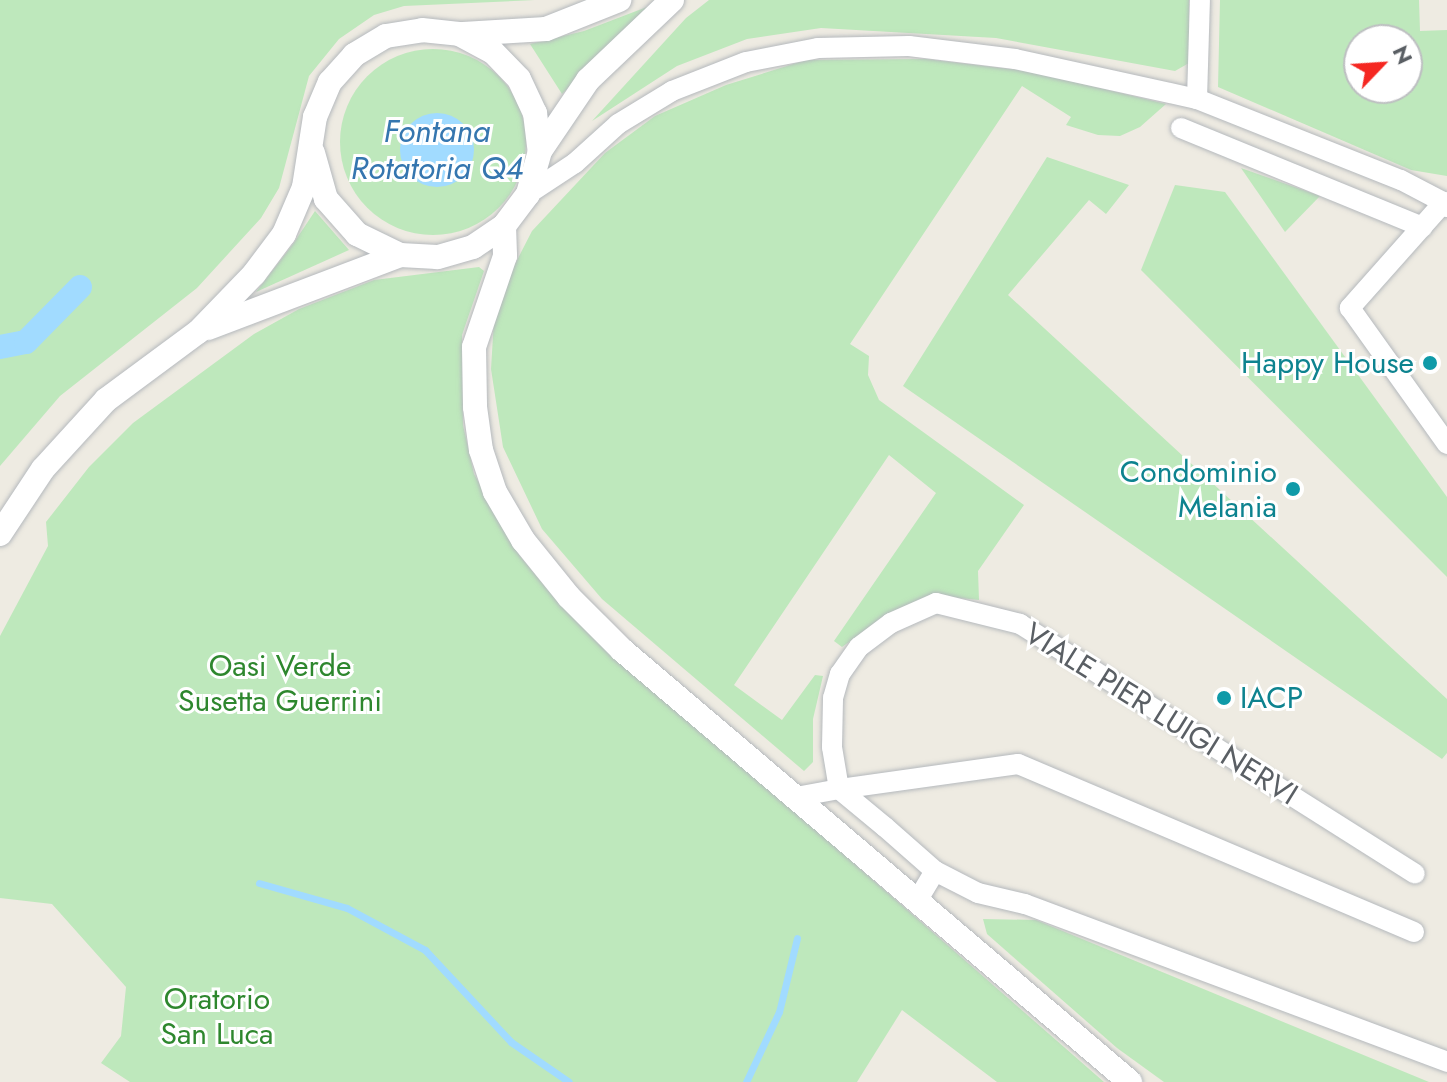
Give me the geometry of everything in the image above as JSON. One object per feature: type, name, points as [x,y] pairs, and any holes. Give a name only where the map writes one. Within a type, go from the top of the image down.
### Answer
[{"type":"street","points":[[0,534],[43,469],[106,400],[198,332],[254,274],[284,234],[313,153],[320,105],[330,82],[354,55],[386,36],[422,30],[459,34],[546,29],[619,0]]},
{"type":"street","points":[[528,194],[540,151],[588,80],[672,0]]},
{"type":"street","points":[[1197,99],[1200,0]]},
{"type":"street","points":[[459,34],[493,52],[519,79],[535,113],[540,151]]},
{"type":"street","points":[[198,332],[400,255],[449,254],[473,247],[504,226],[528,194],[575,163],[618,124],[672,91],[746,62],[818,48],[909,46],[1015,59],[1197,99],[1387,174],[1446,204],[1350,308],[1447,444]]},
{"type":"street","points":[[1181,128],[1422,227]]},
{"type":"street","points":[[313,153],[322,188],[340,218],[357,234],[400,255]]},
{"type":"street","points":[[504,226],[505,256],[474,347],[477,421],[495,492],[523,540],[569,597],[622,650],[1130,1082]]},
{"type":"street","name":"VIALE PIER LUIGI NERVI","points":[[839,789],[832,747],[833,698],[840,674],[859,647],[891,623],[936,603],[1020,624],[1415,874]]},
{"type":"street","points":[[796,797],[1018,764],[1414,932]]},
{"type":"street","points":[[839,789],[935,871],[978,893],[1025,904],[1447,1062]]},
{"type":"street","points":[[917,901],[935,871]]},
{"type":"green space","points":[[0,0],[535,0],[404,6],[374,15],[339,39],[309,76],[279,188],[261,218],[197,288],[60,396],[0,466]]},
{"type":"green space","points":[[709,0],[1189,0],[1189,63],[1175,71],[996,38],[821,28],[747,39],[677,66],[592,121],[686,18]]},
{"type":"green space","points":[[1220,0],[1419,0],[1420,24],[1343,24],[1343,104],[1423,104],[1423,31],[1447,30],[1447,176],[1411,170],[1218,87]]},
{"type":"green space","points":[[652,5],[562,94],[530,44],[584,31]]},
{"type":"green space","points":[[433,49],[468,56],[499,76],[519,107],[526,142],[519,177],[499,208],[468,228],[433,235],[398,228],[367,208],[347,177],[340,142],[347,107],[367,76],[398,56]]},
{"type":"green space","points":[[926,59],[1034,72],[1166,104],[1140,127],[1120,136],[1098,135],[1066,125],[1071,117],[1022,86],[850,344],[869,356],[868,375],[879,400],[1024,505],[978,571],[979,600],[930,595],[887,615],[842,647],[834,641],[936,493],[889,455],[734,685],[782,720],[815,675],[823,676],[813,719],[813,762],[804,771],[602,599],[542,529],[503,447],[491,369],[495,303],[532,231],[605,153],[655,116],[726,85],[806,60]]},
{"type":"green space","points":[[1047,157],[1129,185],[1106,214],[1089,200],[1008,295],[1447,699],[1447,753],[1442,759],[903,386]]},
{"type":"green space","points":[[1241,168],[1320,196],[1285,232]]},
{"type":"green space","points":[[1175,185],[1225,192],[1447,497],[1447,577],[1141,270]]},
{"type":"green space","points":[[315,211],[349,250],[256,292],[293,244]]},
{"type":"green space","name":"Oasi Verde Susetta Guerrini","points":[[479,267],[484,271],[462,335],[463,425],[474,474],[520,556],[556,600],[659,693],[1104,1082],[997,1082],[902,1010],[857,1082],[130,1082],[101,1063],[121,1036],[126,987],[52,904],[0,898],[0,636],[48,546],[46,522],[89,467],[133,423],[254,334],[299,309],[374,280]]},
{"type":"green space","points":[[983,919],[1036,920],[1429,1082],[1164,1082],[1117,1048],[987,934]]},
{"type":"water","name":"Fontana Rotatoria Q4","points":[[437,113],[458,119],[468,129],[474,150],[468,171],[458,181],[437,187],[416,181],[406,171],[400,150],[406,129],[416,119]]},
{"type":"waterway","points":[[0,347],[26,342],[80,287]]},
{"type":"waterway","points":[[259,883],[347,908],[425,950],[511,1042],[569,1082]]},
{"type":"waterway","points":[[746,1082],[779,1012],[797,938]]},
{"type":"place","name":"Happy House","points":[[1430,363]]},
{"type":"place","name":"Condominio Melania","points":[[1293,489]]},
{"type":"place","name":"IACP","points":[[1224,698]]},
{"type":"park label","name":"Oratorio San Luca","points":[[217,1016]]}]
